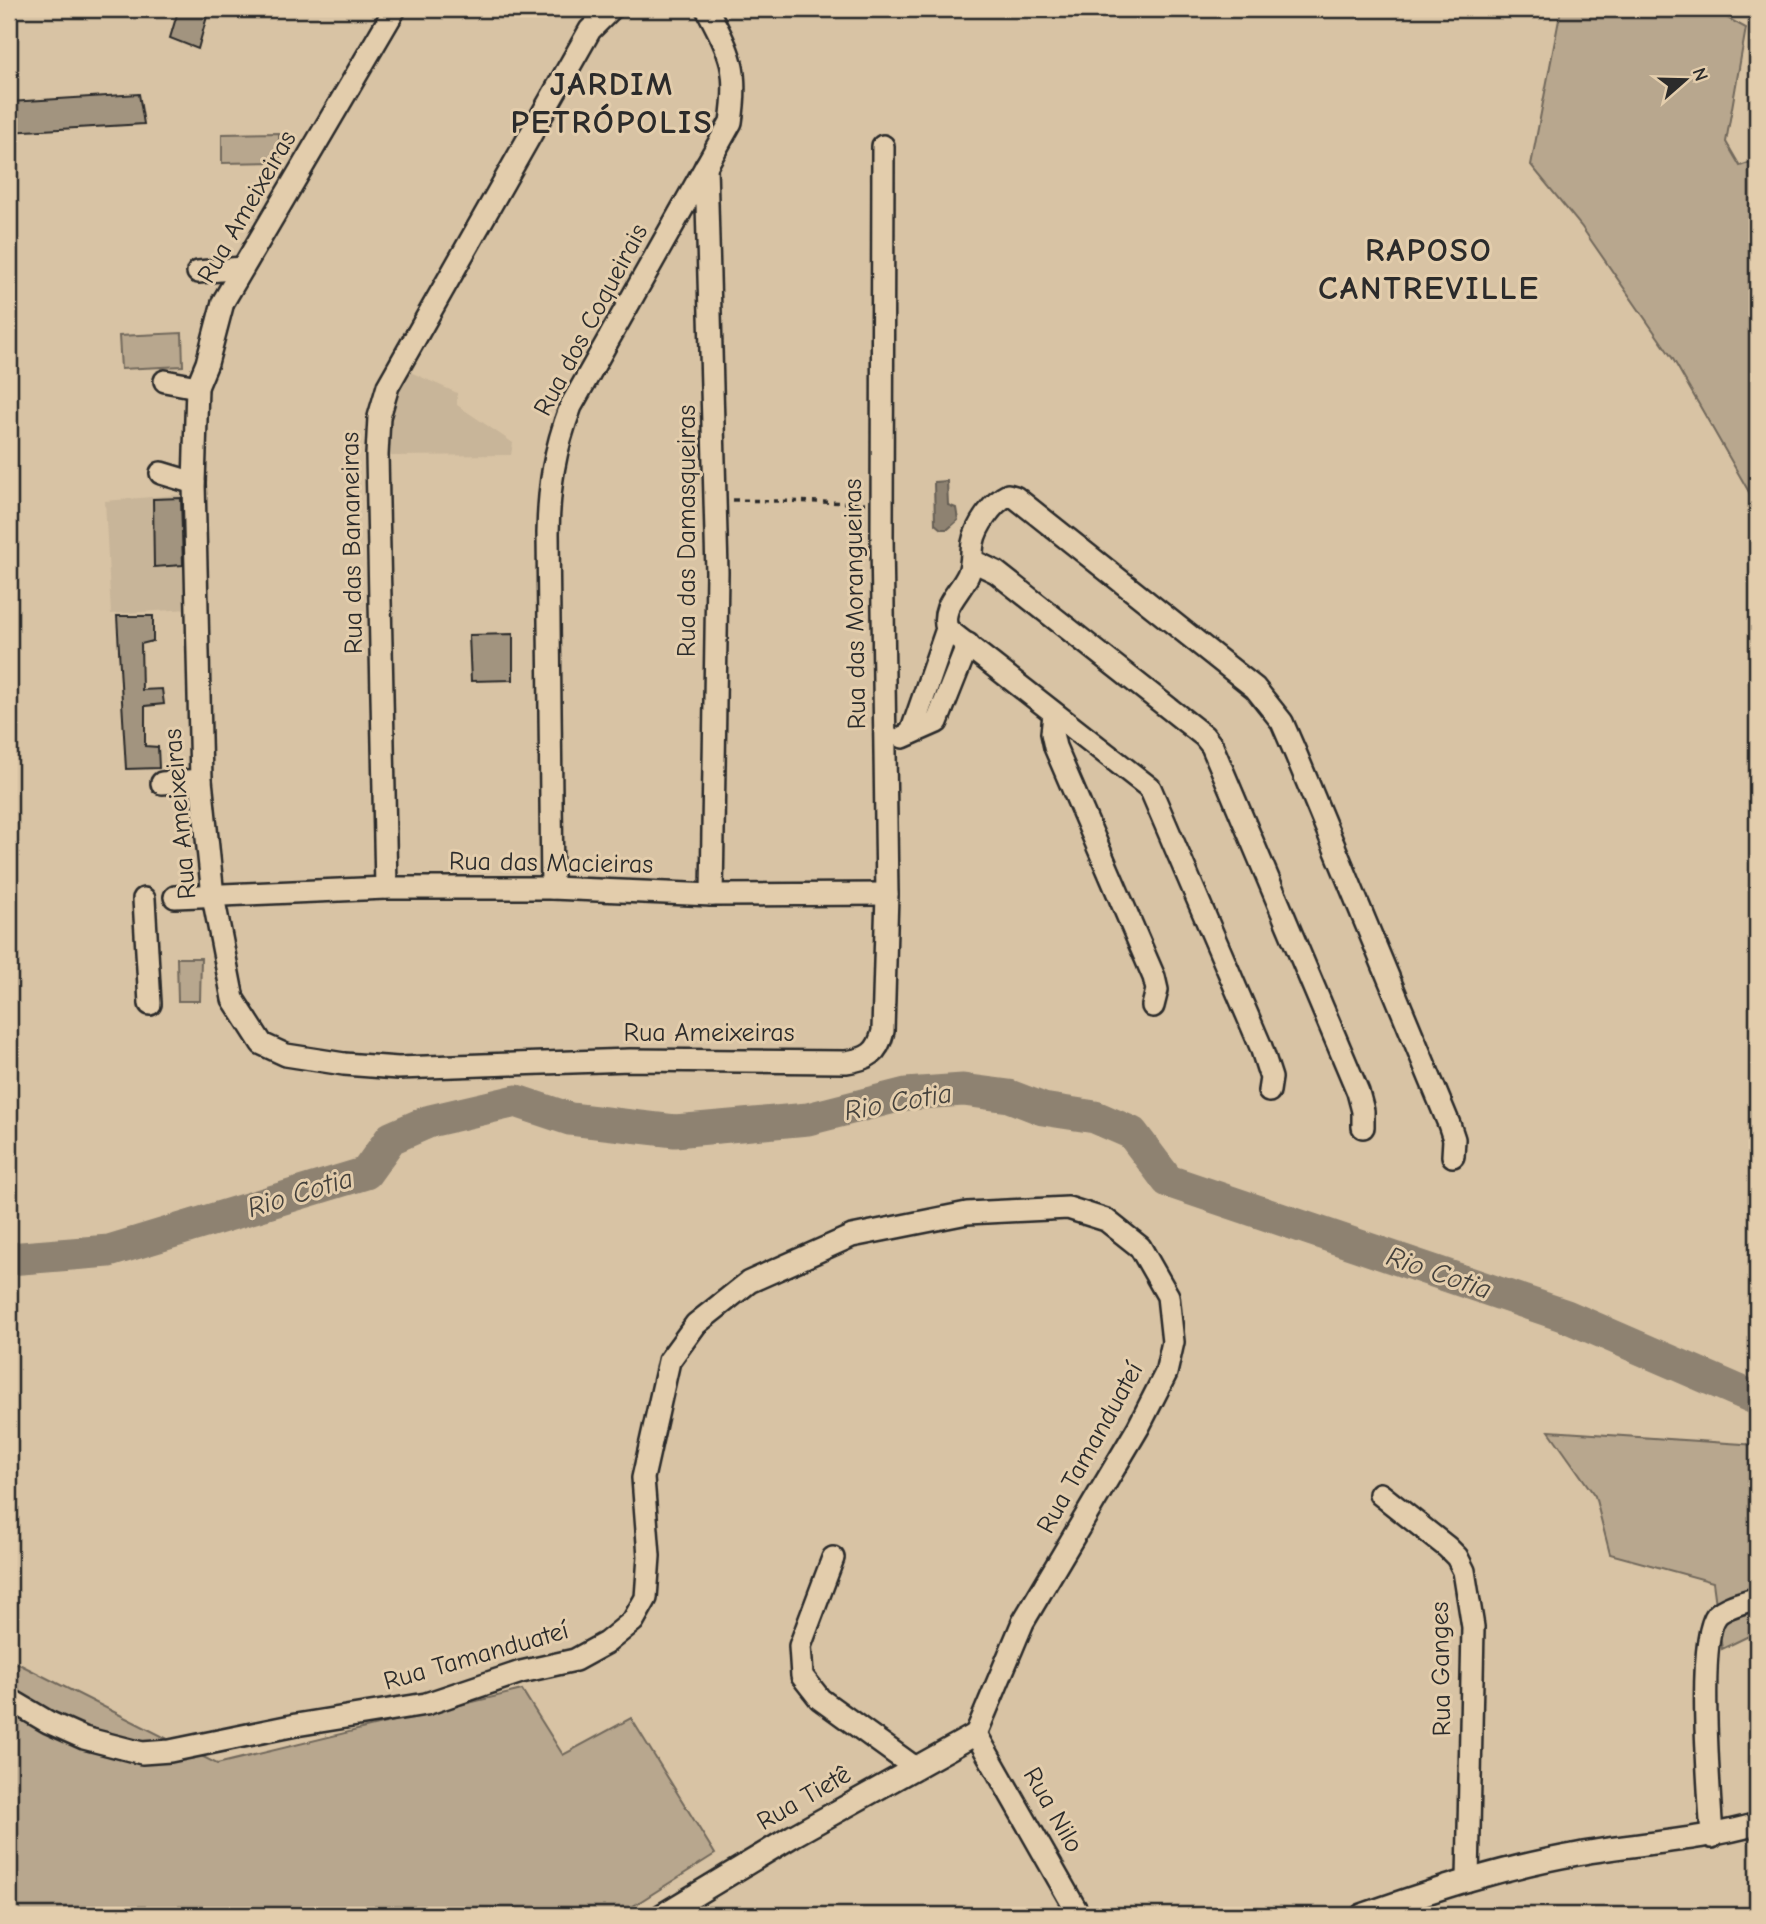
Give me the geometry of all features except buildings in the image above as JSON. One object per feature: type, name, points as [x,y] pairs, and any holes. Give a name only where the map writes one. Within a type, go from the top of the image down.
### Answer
[{"type":"street","name":"Rua Ameixeiras","points":[[395,9],[223,302],[207,363],[197,387],[194,483],[201,780],[213,896],[233,999],[262,1044],[286,1055],[344,1064],[398,1068],[630,1060],[846,1062],[869,1056]]},
{"type":"street","name":"Rua das Bananeiras","points":[[386,888],[377,455],[379,417],[388,386],[590,30],[611,9]]},
{"type":"street","name":"Rua dos Coqueirais","points":[[552,888],[548,533],[549,487],[556,447],[571,406],[731,122],[737,86],[730,53],[707,9]]},
{"type":"street","name":"Rua das Morangueiras","points":[[869,1056],[880,1045],[883,1031],[887,894],[882,503],[883,146]]},
{"type":"street","name":"Rua das Damasqueiras","points":[[706,166],[716,499],[712,895]]},
{"type":"street","points":[[198,272],[242,268]]},
{"type":"street","points":[[165,381],[197,387]]},
{"type":"street","points":[[161,473],[194,483]]},
{"type":"street","points":[[911,733],[947,629],[946,612],[968,576],[973,561],[977,531],[1001,498],[1008,495],[1015,497],[1236,671],[1269,703],[1295,752],[1448,1124],[1454,1139],[1453,1156]]},
{"type":"street","points":[[973,561],[996,572],[1204,736],[1212,746],[1358,1092],[1363,1111],[1363,1127]]},
{"type":"street","points":[[947,629],[1136,775],[1158,802],[1264,1055],[1271,1078],[1269,1091]]},
{"type":"street","points":[[885,746],[937,722],[968,645]]},
{"type":"street","points":[[930,676],[952,683]]},
{"type":"street","points":[[1055,714],[1052,733],[1055,747],[1154,977],[1157,990],[1153,1006]]},
{"type":"street","points":[[162,783],[201,780]]},
{"type":"street","name":"Rua das Macieiras","points":[[175,897],[386,888],[552,888],[712,895],[887,894]]},
{"type":"street","points":[[145,899],[150,1004]]},
{"type":"street","name":"Rua Tamanduateí","points":[[9,1699],[48,1722],[84,1738],[142,1753],[170,1751],[296,1725],[426,1704],[521,1672],[575,1660],[606,1643],[632,1621],[646,1598],[649,1556],[643,1478],[669,1361],[696,1324],[748,1282],[852,1236],[967,1213],[1068,1208],[1106,1220],[1140,1247],[1168,1296],[1174,1342],[1166,1373],[1138,1427],[1023,1622],[976,1734]]},
{"type":"street","name":"Rua Ganges","points":[[1380,1494],[1447,1547],[1457,1557],[1464,1572],[1473,1627],[1468,1880]]},
{"type":"street","points":[[833,1558],[800,1646],[802,1676],[820,1699],[914,1767]]},
{"type":"street","points":[[1713,1837],[1706,1696],[1715,1617],[1757,1598]]},
{"type":"street","name":"Rua Tietê","points":[[662,1915],[914,1767],[976,1734]]},
{"type":"street","name":"Rua Nilo","points":[[976,1734],[1079,1915]]},
{"type":"street","points":[[1362,1915],[1468,1880],[1580,1853],[1713,1837],[1757,1824]]},
{"type":"path","points":[[716,499],[882,503]]},
{"type":"shaded area","points":[[1561,9],[1711,9],[1746,28],[1726,142],[1740,166],[1757,160],[1757,506],[1673,359],[1581,226],[1531,165]]},
{"type":"shaded area","points":[[279,133],[280,162],[222,163],[222,134]]},
{"type":"shaded area","points":[[182,333],[183,366],[121,369],[119,336]]},
{"type":"shaded area","points":[[408,371],[457,393],[457,405],[513,443],[511,455],[389,456],[388,414]]},
{"type":"shaded area","points":[[947,481],[948,505],[956,508],[958,520],[948,529],[941,529],[935,524],[934,482]]},
{"type":"shaded area","points":[[186,494],[188,609],[111,614],[105,501]]},
{"type":"shaded area","points":[[177,958],[201,958],[200,1001],[178,1001]]},
{"type":"shaded area","points":[[1549,1431],[1757,1445],[1757,1632],[1722,1649],[1713,1582],[1610,1554],[1595,1496]]},
{"type":"shaded area","points":[[9,1659],[217,1764],[522,1690],[563,1755],[631,1718],[715,1854],[619,1915],[9,1915]]},
{"type":"waterway","name":"Rio Cotia","points":[[9,1259],[109,1251],[366,1173],[391,1138],[430,1121],[516,1101],[570,1119],[675,1131],[808,1119],[906,1094],[963,1090],[1009,1096],[1043,1109],[1095,1117],[1132,1133],[1168,1181],[1566,1316],[1757,1399]]},
{"type":"district","name":"JARDIM PETRÓPOLIS","points":[[612,103]]},
{"type":"district","name":"RAPOSO CANTREVILLE","points":[[1429,269]]}]
